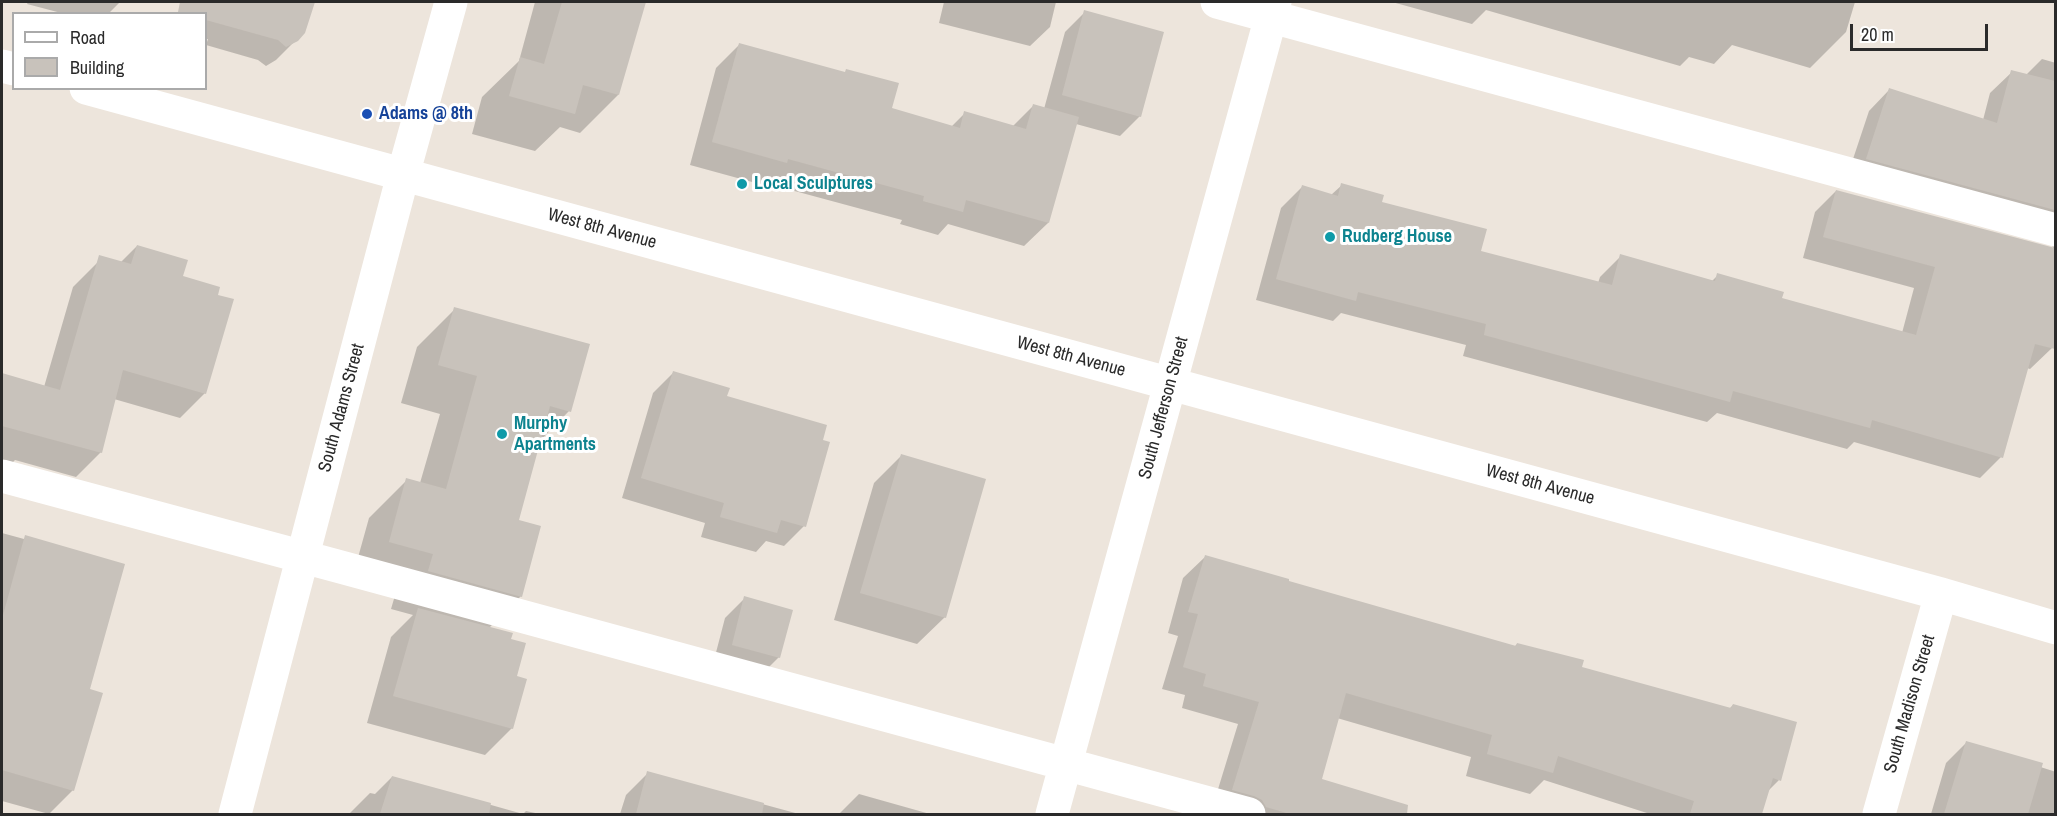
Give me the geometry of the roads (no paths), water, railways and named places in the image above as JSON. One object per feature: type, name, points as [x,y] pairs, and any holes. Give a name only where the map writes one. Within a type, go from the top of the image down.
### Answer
[{"type":"street","name":"South Adams Street","points":[[236,814],[451,2]]},
{"type":"street","points":[[1217,2],[1273,9],[2055,230]]},
{"type":"street","name":"South Jefferson Street","points":[[1052,814],[1273,9]]},
{"type":"street","name":"West 8th Avenue","points":[[93,90],[1941,594],[2055,628]]},
{"type":"street","points":[[2,476],[1249,814]]},
{"type":"street","name":"South Madison Street","points":[[1878,814],[1941,594]]},
{"type":"place","name":"Adams @ 8th","points":[[367,114]]},
{"type":"place","name":"Local Sculptures","points":[[742,184]]},
{"type":"place","name":"Rudberg House","points":[[1330,237]]},
{"type":"place","name":"Murphy Apartments","points":[[502,434]]}]
